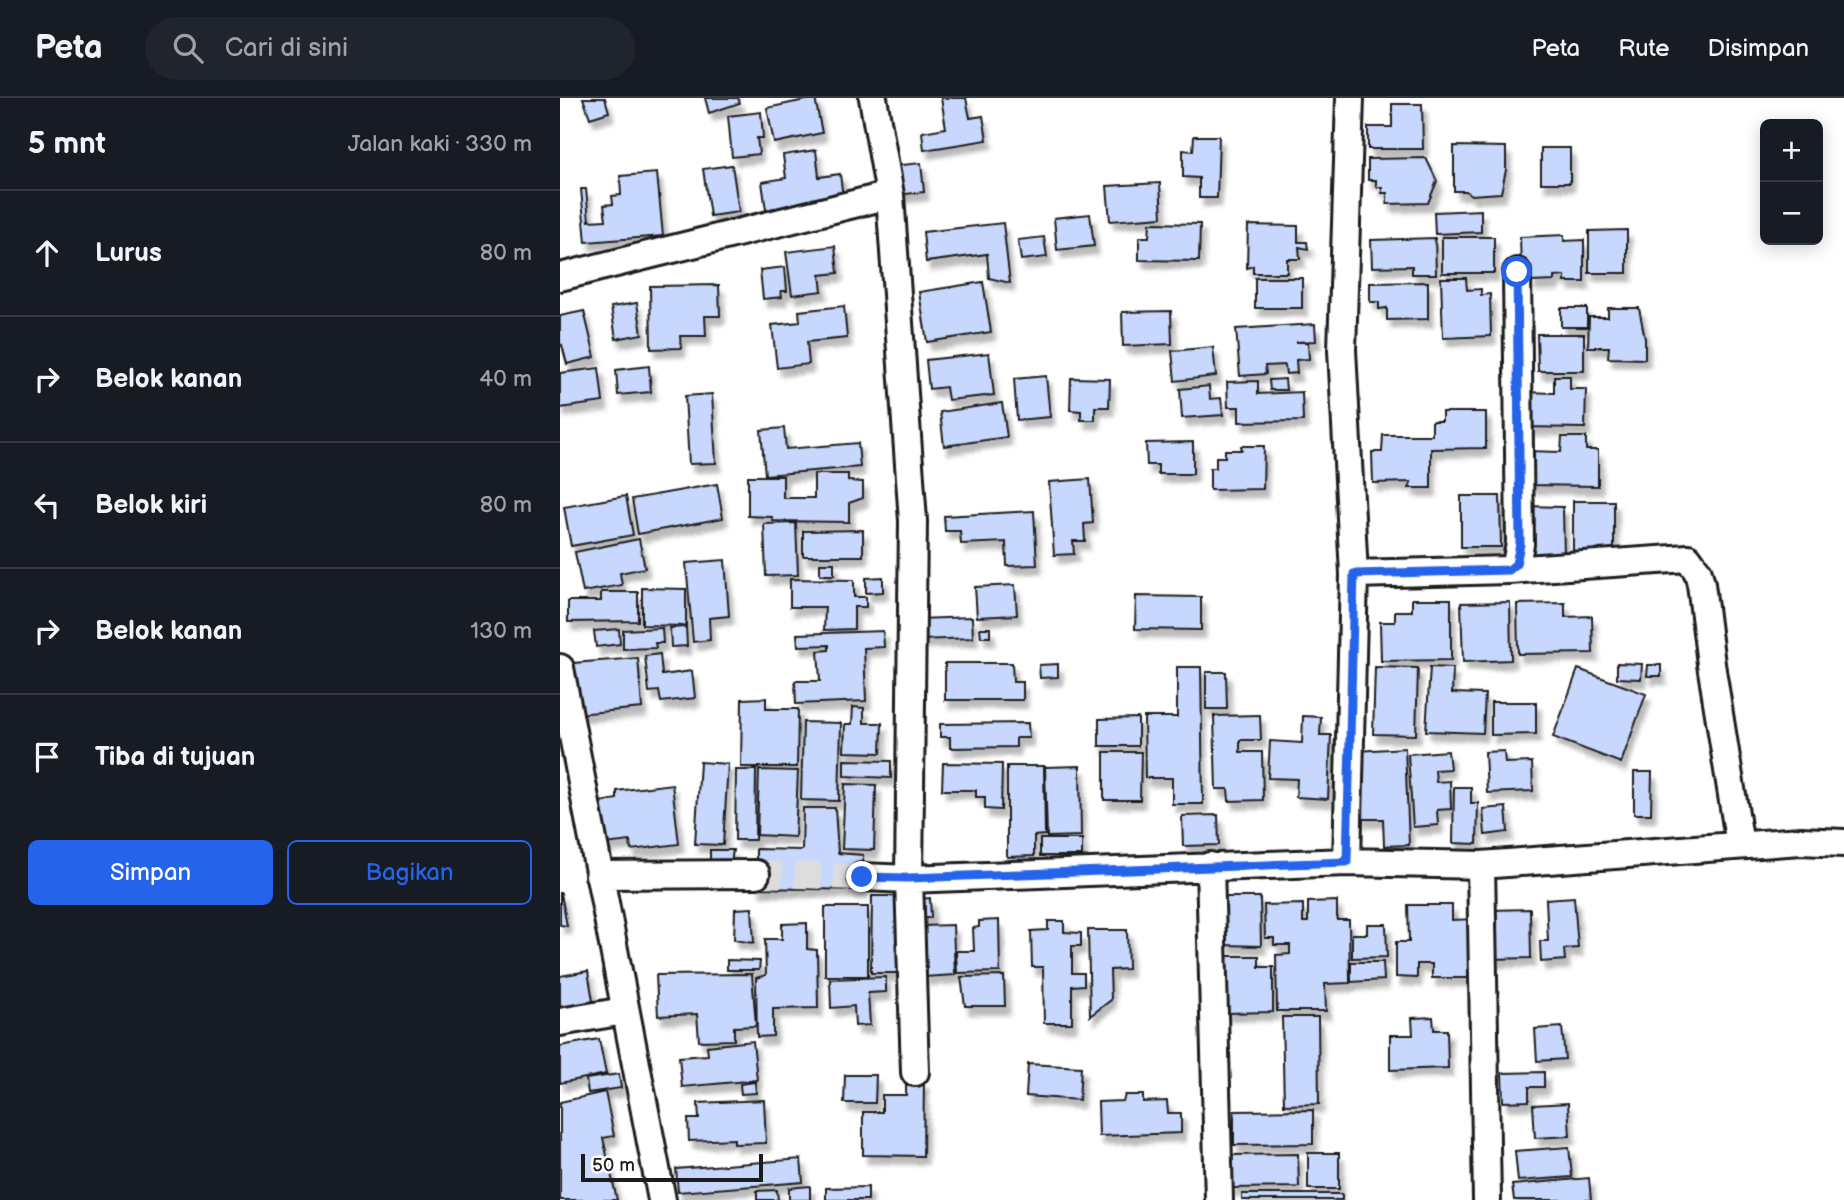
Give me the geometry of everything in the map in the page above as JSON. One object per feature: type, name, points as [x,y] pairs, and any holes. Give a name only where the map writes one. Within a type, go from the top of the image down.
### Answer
[{"type":"street","points":[[873,98],[890,195],[913,521],[909,878],[915,1072]]},
{"type":"street","points":[[1347,862],[1354,574],[1342,350],[1350,98]]},
{"type":"street","points":[[560,277],[890,195]]},
{"type":"street","points":[[1509,570],[1516,564],[1520,544],[1517,272]]},
{"type":"street","points":[[1354,574],[1509,570],[1688,558],[1698,572],[1701,584],[1740,845]]},
{"type":"street","points":[[560,668],[662,1200]]},
{"type":"street","points":[[862,877],[909,878],[1347,862],[1482,864],[1801,841],[1844,843]]},
{"type":"street","points":[[1482,864],[1487,1200]]},
{"type":"street","points":[[1210,866],[1219,1200]]},
{"type":"street","points":[[599,875],[756,874]]},
{"type":"street","points":[[560,1022],[624,1011]]},
{"type":"building","points":[[583,98],[605,98],[609,112],[590,118]]},
{"type":"building","points":[[705,98],[738,98],[740,103],[709,113]]},
{"type":"building","points":[[815,98],[822,133],[774,143],[767,108]]},
{"type":"building","points":[[941,98],[966,98],[970,118],[983,116],[987,140],[924,150],[922,132],[946,128]]},
{"type":"building","points":[[1392,104],[1422,104],[1423,149],[1368,149],[1368,127],[1392,127]]},
{"type":"building","points":[[761,112],[763,138],[757,138],[759,154],[732,157],[728,116]]},
{"type":"building","points":[[1194,136],[1219,136],[1217,198],[1199,198],[1199,178],[1183,177],[1183,150],[1193,151]]},
{"type":"building","points":[[1454,146],[1506,147],[1506,170],[1501,193],[1471,195],[1466,191],[1454,191]]},
{"type":"building","points":[[1541,148],[1570,148],[1570,183],[1541,183]]},
{"type":"building","points":[[816,150],[819,177],[840,174],[844,206],[775,216],[774,208],[766,210],[762,182],[786,178],[783,155]]},
{"type":"building","points":[[1426,158],[1437,181],[1428,203],[1387,204],[1387,193],[1382,193],[1382,187],[1376,187],[1376,180],[1368,180],[1368,159]]},
{"type":"building","points":[[921,163],[924,192],[896,195],[893,166]]},
{"type":"building","points":[[732,165],[739,212],[710,216],[703,169]]},
{"type":"building","points":[[657,173],[663,236],[586,242],[581,189],[586,189],[589,221],[606,220],[604,205],[613,204],[612,196],[621,195],[620,176]]},
{"type":"building","points":[[1160,183],[1162,217],[1110,221],[1107,186]]},
{"type":"building","points":[[1481,210],[1481,232],[1435,234],[1434,212]]},
{"type":"building","points":[[1090,214],[1094,246],[1057,250],[1054,218]]},
{"type":"building","points":[[1003,223],[1010,283],[989,278],[987,254],[926,262],[923,232]]},
{"type":"building","points":[[1150,223],[1200,224],[1199,261],[1139,260],[1139,237],[1149,237]]},
{"type":"building","points":[[1248,225],[1298,226],[1298,242],[1307,242],[1308,249],[1299,247],[1300,259],[1287,259],[1287,273],[1253,273],[1253,266],[1247,268]]},
{"type":"building","points":[[1627,230],[1627,273],[1589,273],[1589,231]]},
{"type":"building","points":[[1564,235],[1564,241],[1584,240],[1584,282],[1565,282],[1565,276],[1554,277],[1554,281],[1531,282],[1531,270],[1521,270],[1520,237]]},
{"type":"building","points":[[1044,237],[1047,257],[1021,260],[1018,240]]},
{"type":"building","points":[[1442,237],[1494,237],[1494,273],[1442,273]]},
{"type":"building","points":[[1435,238],[1436,274],[1412,274],[1412,266],[1372,267],[1371,240]]},
{"type":"building","points":[[835,246],[838,273],[820,275],[822,291],[792,295],[786,252]]},
{"type":"building","points":[[785,267],[787,291],[781,291],[782,297],[763,299],[760,270]]},
{"type":"building","points":[[1255,278],[1302,278],[1302,308],[1255,308]]},
{"type":"building","points":[[1441,278],[1466,278],[1467,290],[1481,289],[1481,295],[1490,294],[1491,336],[1443,338]]},
{"type":"building","points":[[983,282],[991,332],[927,342],[919,292]]},
{"type":"building","points":[[1428,282],[1428,319],[1387,320],[1387,308],[1379,309],[1379,302],[1370,302],[1370,283]]},
{"type":"building","points":[[719,285],[720,316],[705,316],[706,336],[680,336],[681,348],[651,349],[650,286]]},
{"type":"building","points":[[637,303],[642,334],[616,339],[611,307]]},
{"type":"building","points":[[844,306],[847,338],[807,342],[809,364],[777,368],[772,325],[800,322],[799,311]]},
{"type":"building","points":[[1561,308],[1587,308],[1587,327],[1561,327]]},
{"type":"building","points":[[1608,308],[1639,308],[1645,339],[1645,359],[1608,358],[1609,347],[1588,347],[1589,317],[1608,317]]},
{"type":"building","points":[[584,311],[595,357],[567,364],[562,345],[560,346],[560,316]]},
{"type":"building","points":[[1171,311],[1172,344],[1123,346],[1122,312]]},
{"type":"building","points":[[1315,324],[1316,341],[1296,342],[1308,342],[1309,359],[1296,360],[1297,373],[1286,374],[1285,365],[1265,366],[1266,374],[1240,376],[1236,329]]},
{"type":"building","points":[[1537,334],[1584,334],[1584,371],[1538,371]]},
{"type":"building","points":[[1213,347],[1216,376],[1175,381],[1172,351]]},
{"type":"building","points":[[989,353],[994,395],[948,400],[946,387],[929,389],[926,360]]},
{"type":"building","points":[[649,366],[651,392],[618,395],[616,370]]},
{"type":"building","points":[[599,368],[603,402],[560,408],[560,373]]},
{"type":"building","points":[[1046,376],[1050,417],[1017,420],[1014,379]]},
{"type":"building","points":[[1554,376],[1570,376],[1570,389],[1586,389],[1585,428],[1524,427],[1525,392],[1554,393]]},
{"type":"building","points":[[1071,378],[1110,379],[1109,407],[1095,407],[1095,420],[1081,420],[1081,411],[1070,410]]},
{"type":"building","points":[[1285,379],[1286,390],[1270,390],[1269,380]]},
{"type":"building","points":[[1258,381],[1258,394],[1302,392],[1303,421],[1239,422],[1239,407],[1228,407],[1227,382]]},
{"type":"building","points":[[1209,386],[1210,399],[1221,398],[1223,415],[1182,418],[1180,389]]},
{"type":"building","points":[[712,394],[716,463],[689,464],[685,396]]},
{"type":"building","points":[[1002,403],[1007,437],[944,446],[940,412]]},
{"type":"building","points":[[1442,412],[1486,412],[1486,448],[1431,449],[1431,488],[1409,488],[1411,482],[1373,483],[1372,452],[1382,452],[1383,435],[1432,435],[1432,421],[1442,421]]},
{"type":"building","points":[[784,428],[786,449],[858,443],[860,467],[765,475],[761,430]]},
{"type":"building","points":[[1562,437],[1586,437],[1586,450],[1598,450],[1598,486],[1526,485],[1526,451],[1561,452]]},
{"type":"building","points":[[1193,442],[1193,474],[1158,474],[1158,465],[1147,465],[1146,443]]},
{"type":"building","points":[[1241,446],[1264,446],[1263,489],[1210,490],[1210,468],[1216,468],[1216,457],[1225,457],[1225,450],[1242,450]]},
{"type":"building","points":[[814,474],[848,474],[848,481],[863,482],[863,498],[849,503],[849,522],[773,521],[772,517],[748,516],[748,476],[783,476],[783,498],[814,498]]},
{"type":"building","points":[[1090,479],[1093,523],[1084,524],[1085,541],[1073,541],[1074,554],[1054,555],[1049,482]]},
{"type":"building","points":[[717,484],[723,518],[638,534],[632,499]]},
{"type":"building","points":[[626,496],[633,535],[571,546],[564,507]]},
{"type":"building","points":[[1461,496],[1500,496],[1501,547],[1461,547]]},
{"type":"building","points":[[1573,501],[1614,501],[1614,563],[1573,562]]},
{"type":"building","points":[[1526,506],[1563,507],[1564,556],[1527,559]]},
{"type":"building","points":[[1034,511],[1037,565],[1007,566],[1006,542],[961,544],[960,531],[945,531],[944,516]]},
{"type":"building","points":[[796,523],[798,575],[766,576],[764,524]]},
{"type":"building","points":[[863,530],[863,556],[803,556],[803,531]]},
{"type":"building","points":[[639,539],[645,568],[620,573],[622,585],[583,592],[575,552]]},
{"type":"building","points":[[725,560],[729,616],[709,618],[710,640],[693,642],[686,563]]},
{"type":"building","points":[[820,563],[834,563],[834,575],[820,575]]},
{"type":"building","points":[[883,577],[883,592],[866,593],[866,578]]},
{"type":"building","points":[[790,579],[854,580],[854,597],[866,597],[866,607],[854,607],[854,629],[824,630],[825,607],[790,607]]},
{"type":"building","points":[[1015,585],[1017,615],[977,617],[975,587]]},
{"type":"building","points":[[642,588],[686,589],[686,626],[642,625]]},
{"type":"building","points":[[601,592],[638,592],[638,621],[568,622],[568,601],[601,601]]},
{"type":"building","points":[[1136,596],[1201,597],[1201,630],[1135,629]]},
{"type":"building","points":[[1412,599],[1451,599],[1451,660],[1381,661],[1380,622],[1395,622],[1395,611],[1412,611]]},
{"type":"building","points":[[1510,602],[1511,660],[1463,662],[1461,603]]},
{"type":"building","points":[[1565,603],[1565,617],[1592,616],[1593,653],[1518,654],[1517,604]]},
{"type":"building","points":[[972,617],[973,638],[918,640],[917,619]]},
{"type":"building","points":[[686,627],[687,646],[671,647],[670,628]]},
{"type":"building","points":[[662,628],[663,643],[655,643],[656,648],[623,649],[623,630]]},
{"type":"building","points":[[980,628],[990,628],[990,637],[981,637]]},
{"type":"building","points":[[619,629],[620,644],[596,647],[594,631]]},
{"type":"building","points":[[883,631],[884,647],[864,648],[866,701],[796,704],[795,681],[820,681],[818,651],[829,650],[829,645],[798,646],[797,634]]},
{"type":"building","points":[[660,654],[662,675],[692,671],[695,698],[661,702],[659,691],[649,692],[645,656]]},
{"type":"building","points":[[638,658],[642,708],[577,714],[573,663]]},
{"type":"building","points":[[945,663],[1012,663],[1013,682],[1023,682],[1023,700],[945,700]]},
{"type":"building","points":[[1617,663],[1642,664],[1641,679],[1617,678]]},
{"type":"building","points":[[1058,664],[1058,677],[1040,678],[1039,665]]},
{"type":"building","points":[[1648,665],[1661,665],[1661,676],[1647,676]]},
{"type":"building","points":[[1177,667],[1201,667],[1203,804],[1172,804],[1172,778],[1145,778],[1144,717],[1177,717]]},
{"type":"building","points":[[1375,667],[1418,668],[1416,735],[1373,734]]},
{"type":"building","points":[[1430,667],[1453,668],[1452,693],[1485,694],[1483,733],[1426,731]]},
{"type":"building","points":[[1578,669],[1646,694],[1621,763],[1553,737]]},
{"type":"building","points":[[1206,672],[1226,672],[1227,709],[1206,709]]},
{"type":"building","points":[[766,698],[766,709],[798,709],[797,767],[741,767],[742,699]]},
{"type":"building","points":[[1491,702],[1536,702],[1536,734],[1491,735]]},
{"type":"building","points":[[853,707],[864,708],[864,723],[882,723],[881,753],[844,752],[845,724],[852,724]]},
{"type":"building","points":[[1260,715],[1261,740],[1240,740],[1240,752],[1262,752],[1263,800],[1229,801],[1228,789],[1216,789],[1214,716]]},
{"type":"building","points":[[1303,716],[1321,717],[1320,735],[1331,735],[1328,799],[1296,797],[1297,779],[1268,778],[1270,741],[1302,743]]},
{"type":"building","points":[[1138,718],[1138,746],[1099,746],[1099,719]]},
{"type":"building","points":[[803,722],[841,723],[839,801],[801,800]]},
{"type":"building","points":[[1028,723],[1029,738],[1016,738],[1016,747],[950,748],[950,737],[940,737],[940,724]]},
{"type":"building","points":[[1405,748],[1409,845],[1384,846],[1383,819],[1360,819],[1357,751]]},
{"type":"building","points":[[1448,751],[1450,769],[1435,770],[1436,782],[1450,781],[1451,809],[1437,810],[1438,825],[1413,827],[1408,754]]},
{"type":"building","points":[[1504,751],[1505,763],[1532,762],[1533,791],[1487,793],[1485,752]]},
{"type":"building","points":[[1104,752],[1141,752],[1140,800],[1104,800]]},
{"type":"building","points":[[844,760],[891,761],[891,778],[844,776]]},
{"type":"building","points":[[700,762],[728,764],[723,845],[695,844]]},
{"type":"building","points":[[943,763],[1002,764],[1001,810],[985,809],[985,797],[976,797],[976,790],[942,790]]},
{"type":"building","points":[[1007,766],[1044,766],[1045,835],[1034,836],[1034,856],[1007,857]]},
{"type":"building","points":[[1080,766],[1081,836],[1047,837],[1045,767]]},
{"type":"building","points":[[736,770],[756,770],[755,840],[735,840]]},
{"type":"building","points":[[759,770],[798,771],[795,837],[757,835]]},
{"type":"building","points":[[1634,772],[1652,772],[1651,814],[1634,814]]},
{"type":"building","points":[[672,784],[679,844],[631,850],[630,841],[605,844],[600,802],[617,799],[617,791]]},
{"type":"building","points":[[845,784],[876,785],[874,850],[842,849]]},
{"type":"building","points":[[1454,787],[1471,787],[1471,803],[1478,803],[1477,844],[1453,843]]},
{"type":"building","points":[[1506,807],[1508,832],[1485,835],[1483,809]]},
{"type":"building","points":[[803,808],[835,808],[838,853],[863,855],[862,890],[756,888],[756,849],[802,850]]},
{"type":"building","points":[[1218,815],[1219,845],[1183,846],[1182,816]]},
{"type":"building","points":[[1040,839],[1082,839],[1082,856],[1040,856]]},
{"type":"building","points":[[710,850],[733,850],[731,864],[710,864]]},
{"type":"building","points":[[561,893],[567,926],[560,925]]},
{"type":"building","points":[[872,896],[906,896],[905,973],[871,973]]},
{"type":"building","points":[[1225,897],[1260,897],[1261,946],[1225,945]]},
{"type":"building","points":[[1574,897],[1578,948],[1564,949],[1565,960],[1541,962],[1540,941],[1548,941],[1546,899]]},
{"type":"building","points":[[930,898],[931,918],[919,918],[919,899]]},
{"type":"building","points":[[1337,901],[1337,920],[1349,920],[1350,983],[1325,984],[1326,1011],[1277,1011],[1276,955],[1290,954],[1290,945],[1274,945],[1274,938],[1265,938],[1264,905],[1303,904],[1303,922],[1308,922],[1308,902]]},
{"type":"building","points":[[1408,905],[1452,905],[1452,920],[1474,919],[1475,978],[1432,978],[1432,964],[1417,964],[1417,978],[1396,977],[1396,942],[1409,942]]},
{"type":"building","points":[[825,907],[868,907],[868,976],[825,976]]},
{"type":"building","points":[[752,908],[754,943],[734,940],[735,909]]},
{"type":"building","points":[[1530,909],[1531,958],[1491,959],[1490,910]]},
{"type":"building","points":[[999,920],[1000,972],[957,973],[956,951],[974,951],[973,928],[979,927],[979,921]]},
{"type":"building","points":[[1048,921],[1064,921],[1064,932],[1081,933],[1081,946],[1072,946],[1072,973],[1084,973],[1084,985],[1072,986],[1072,1023],[1044,1023],[1043,967],[1032,967],[1031,931],[1048,930]]},
{"type":"building","points":[[807,923],[807,949],[817,950],[818,1008],[773,1009],[773,1036],[757,1037],[756,978],[766,975],[765,939],[782,939],[782,924]]},
{"type":"building","points":[[1367,924],[1386,924],[1387,957],[1352,958],[1352,934],[1367,934]]},
{"type":"building","points":[[953,925],[955,975],[924,977],[921,926]]},
{"type":"building","points":[[1088,930],[1127,930],[1128,969],[1110,970],[1111,1000],[1090,1016]]},
{"type":"building","points":[[1225,956],[1259,956],[1259,967],[1273,967],[1273,1012],[1225,1013]]},
{"type":"building","points":[[727,960],[760,961],[759,970],[727,970]]},
{"type":"building","points":[[1351,962],[1383,962],[1384,980],[1351,982]]},
{"type":"building","points":[[588,971],[594,1007],[560,1013],[560,976]]},
{"type":"building","points":[[752,974],[756,1026],[734,1027],[734,1040],[699,1041],[697,1014],[658,1016],[656,975]]},
{"type":"building","points":[[1004,976],[1005,1006],[965,1006],[961,977]]},
{"type":"building","points":[[886,977],[886,992],[868,993],[870,1025],[855,1026],[854,1006],[831,1008],[830,979]]},
{"type":"building","points":[[1282,1017],[1318,1017],[1319,1104],[1284,1105]]},
{"type":"building","points":[[1433,1017],[1434,1030],[1447,1030],[1448,1068],[1390,1070],[1390,1035],[1413,1035],[1412,1018]]},
{"type":"building","points":[[1562,1027],[1565,1059],[1537,1061],[1535,1029]]},
{"type":"building","points":[[599,1039],[606,1074],[560,1083],[560,1046]]},
{"type":"building","points":[[753,1041],[757,1080],[682,1087],[679,1057],[708,1055],[707,1046]]},
{"type":"building","points":[[1028,1064],[1081,1067],[1079,1100],[1026,1096]]},
{"type":"building","points":[[1544,1072],[1544,1087],[1529,1087],[1529,1101],[1503,1102],[1502,1073]]},
{"type":"building","points":[[619,1074],[621,1088],[588,1093],[586,1079]]},
{"type":"building","points":[[845,1075],[876,1075],[875,1103],[844,1103]]},
{"type":"building","points":[[906,1081],[924,1081],[923,1156],[863,1155],[863,1112],[882,1112],[882,1095],[906,1095]]},
{"type":"building","points":[[755,1082],[756,1093],[741,1094],[740,1084]]},
{"type":"building","points":[[605,1092],[614,1136],[603,1138],[617,1200],[560,1200],[560,1102]]},
{"type":"building","points":[[1125,1095],[1143,1095],[1143,1102],[1167,1101],[1168,1113],[1181,1113],[1181,1133],[1099,1136],[1098,1102],[1123,1101]]},
{"type":"building","points":[[764,1100],[766,1143],[734,1144],[734,1139],[689,1141],[688,1119],[699,1119],[698,1103]]},
{"type":"building","points":[[1568,1103],[1570,1136],[1535,1138],[1533,1105]]},
{"type":"building","points":[[1313,1110],[1313,1144],[1234,1145],[1234,1111]]},
{"type":"building","points":[[1569,1147],[1572,1177],[1518,1181],[1515,1151]]},
{"type":"building","points":[[1308,1153],[1339,1153],[1339,1189],[1308,1189]]},
{"type":"building","points":[[1298,1154],[1299,1187],[1231,1188],[1231,1155]]},
{"type":"building","points":[[801,1159],[803,1182],[678,1192],[676,1169]]},
{"type":"building","points":[[1589,1178],[1591,1200],[1514,1200],[1512,1185]]},
{"type":"building","points":[[810,1186],[810,1200],[789,1200],[789,1188]]},
{"type":"building","points":[[868,1187],[868,1200],[826,1200],[826,1188]]},
{"type":"building","points":[[777,1190],[778,1200],[757,1200],[757,1191]]},
{"type":"building","points":[[1242,1194],[1342,1194],[1342,1200],[1242,1200]]},
{"type":"tunnel","points":[[756,874],[862,877]]},
{"type":"route","points":[[862,877],[909,878],[1347,862],[1354,574],[1509,570],[1516,564],[1520,544],[1517,272]]}]
